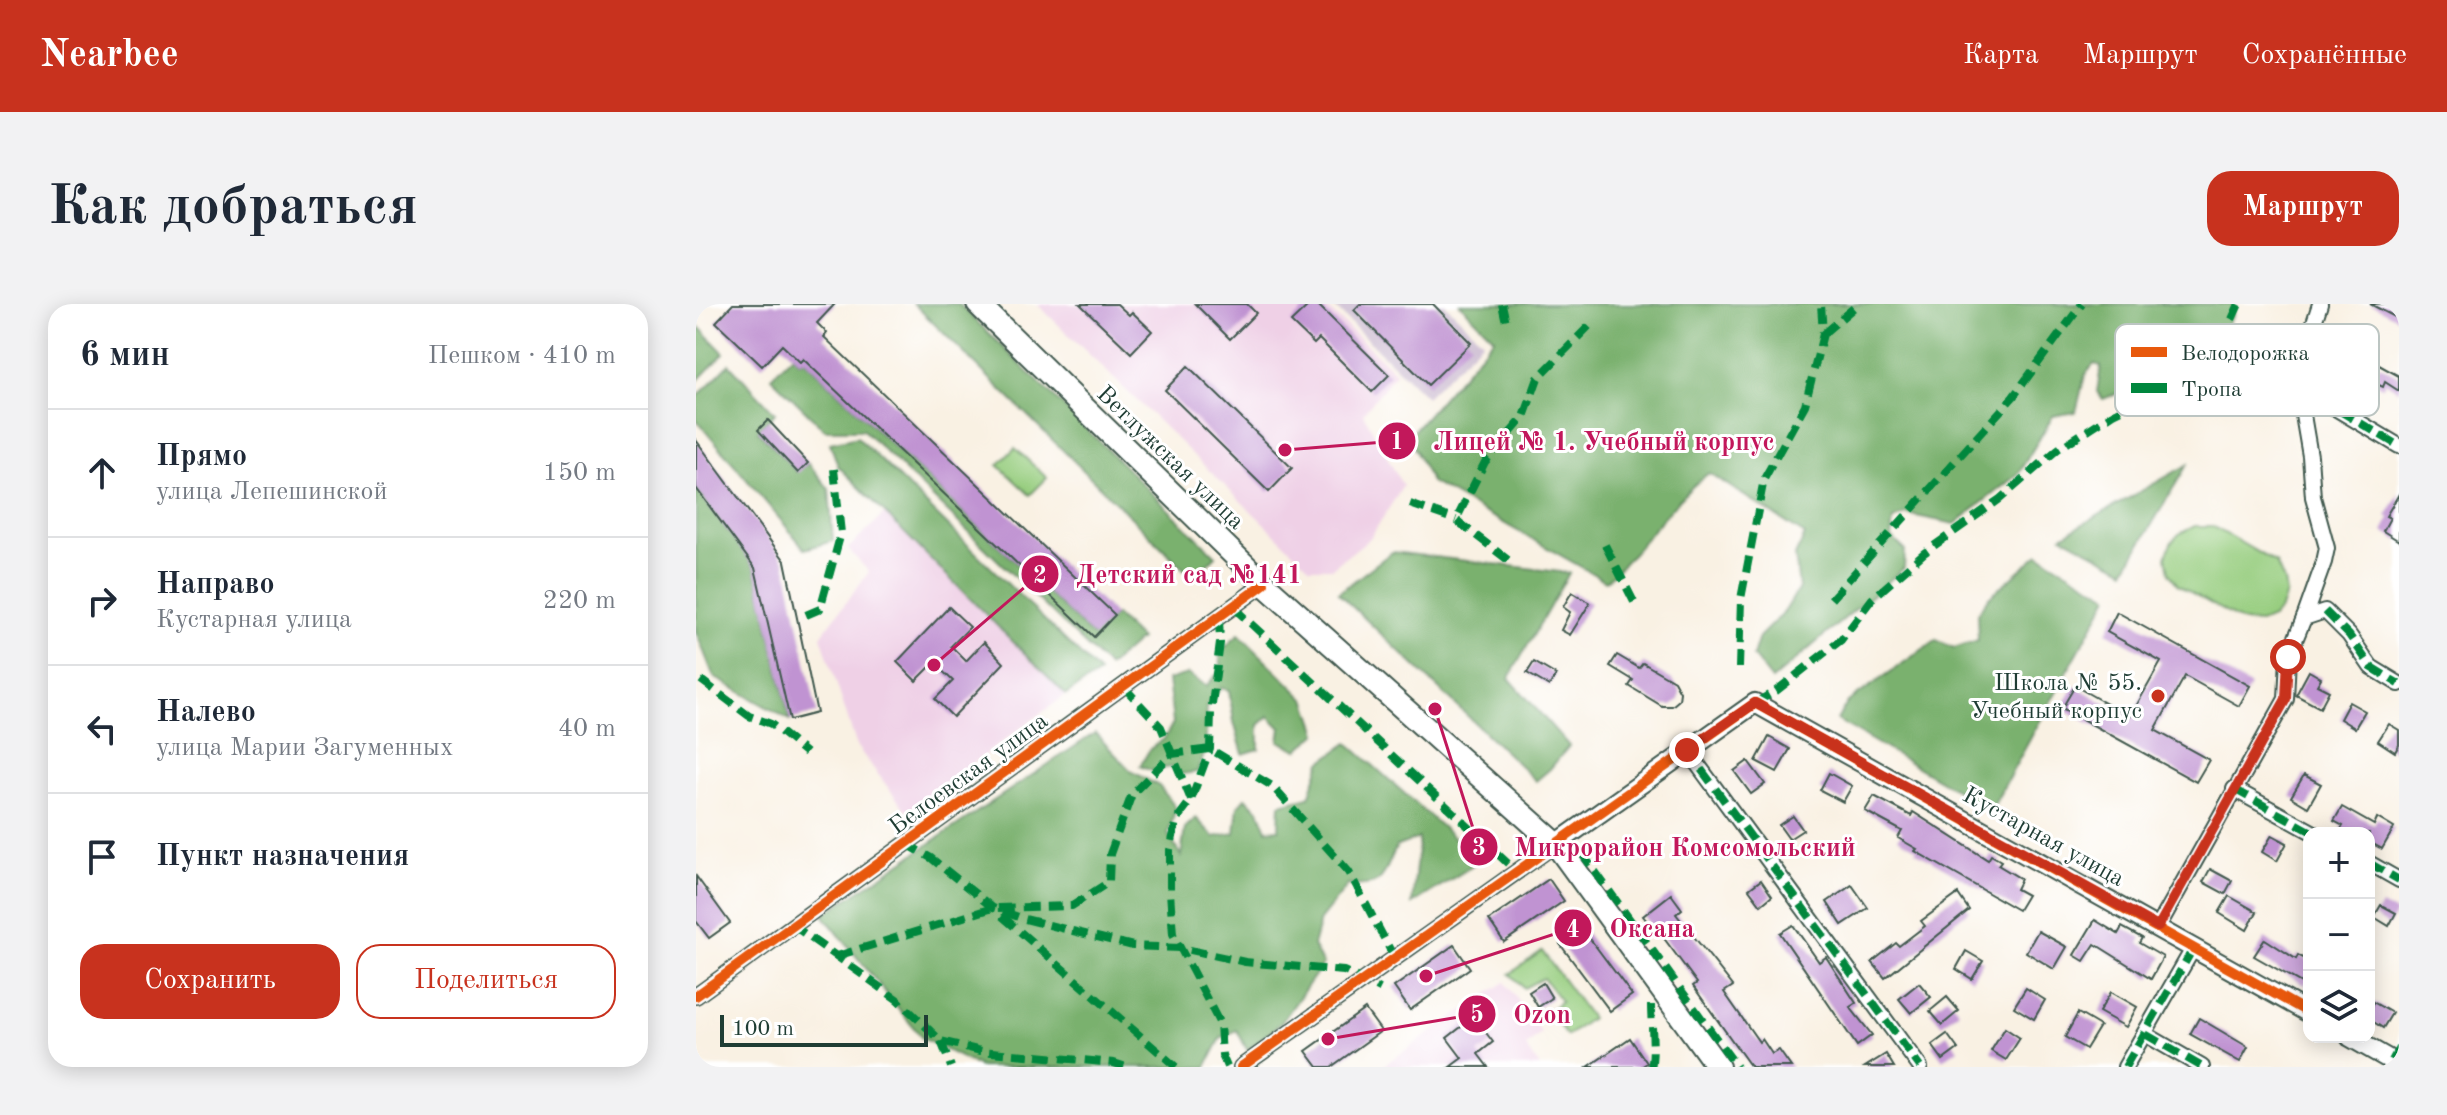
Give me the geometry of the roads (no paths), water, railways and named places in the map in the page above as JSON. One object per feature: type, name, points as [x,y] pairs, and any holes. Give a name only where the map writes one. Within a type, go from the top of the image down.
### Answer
[{"type":"main road","name":"Ветлужская улица","points":[[978,304],[1264,584],[1556,844],[1718,1067]]},
{"type":"street","points":[[2314,324],[2320,304]]},
{"type":"street","points":[[2158,927],[2286,699],[2288,657],[2327,548],[2313,497],[2303,416]]},
{"type":"street","points":[[2348,416],[2399,446]]},
{"type":"street","name":"Белоевская улица","points":[[696,996],[1264,584]]},
{"type":"street","points":[[2304,618],[2325,611],[2349,635],[2371,667],[2399,684]]},
{"type":"street","name":"Кустарная улица","points":[[1687,750],[1755,703],[2303,1010]]},
{"type":"street","points":[[1241,1067],[1687,750],[1920,1067]]},
{"type":"street","points":[[2234,789],[2303,827]]},
{"type":"street","points":[[2375,866],[2399,880]]},
{"type":"street","points":[[2125,1067],[2194,947]]},
{"type":"street","points":[[2145,1034],[2202,1067]]},
{"type":"street","points":[[2363,1043],[2397,1058]]},
{"type":"place","name":"Лицей № 1. Учебный корпус","points":[[1285,450]]},
{"type":"place","name":"Детский сад №141","points":[[934,665]]},
{"type":"place","name":"Школа № 55. Учебный корпус","points":[[2158,696]]},
{"type":"place","name":"Микрорайон Комсомольский","points":[[1435,709]]},
{"type":"place","name":"Оксана","points":[[1426,976]]},
{"type":"place","name":"Ozon","points":[[1328,1039]]}]
